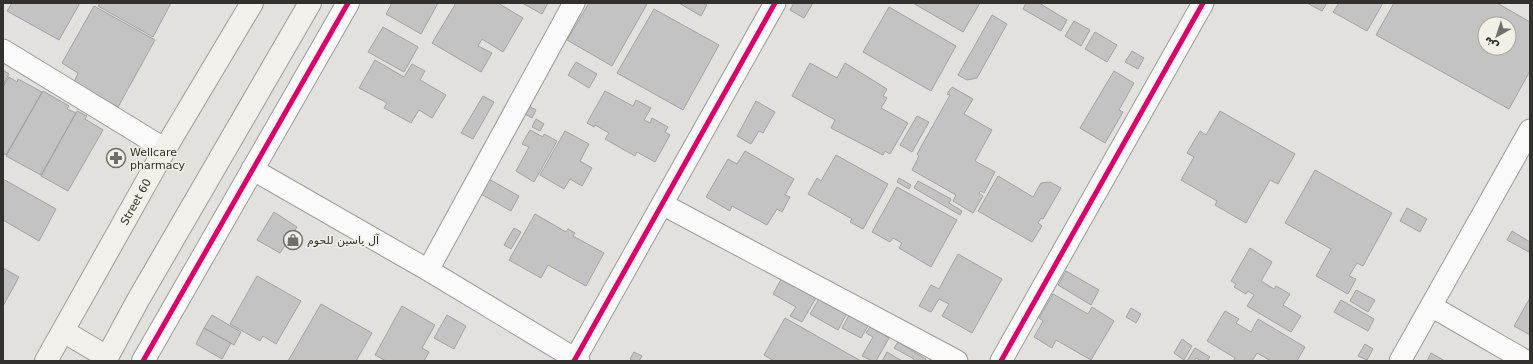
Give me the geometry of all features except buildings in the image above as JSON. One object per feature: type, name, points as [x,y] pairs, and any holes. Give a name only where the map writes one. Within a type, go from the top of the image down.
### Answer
[{"type":"main road","name":"Street 60","points":[[46,361],[166,149],[252,3]]},
{"type":"main road","points":[[63,331],[106,359],[142,293],[310,3]]},
{"type":"street","points":[[143,361],[348,3]]},
{"type":"street","points":[[428,270],[574,3]]},
{"type":"street","points":[[252,169],[428,270],[576,360],[775,3]]},
{"type":"street","points":[[1001,361],[1203,3]]},
{"type":"street","points":[[3,50],[166,149]]},
{"type":"street","points":[[1400,361],[1530,130]]},
{"type":"street","points":[[662,204],[957,361]]},
{"type":"street","points":[[1431,306],[1526,361]]},
{"type":"cycle path","points":[[143,361],[348,3]]},
{"type":"cycle path","points":[[574,361],[775,3]]},
{"type":"cycle path","points":[[1001,361],[1203,3]]},
{"type":"place","name":"Wellcare pharmacy","points":[[116,158]]},
{"type":"place","name":"آل ياسين للحوم","points":[[293,240]]}]
